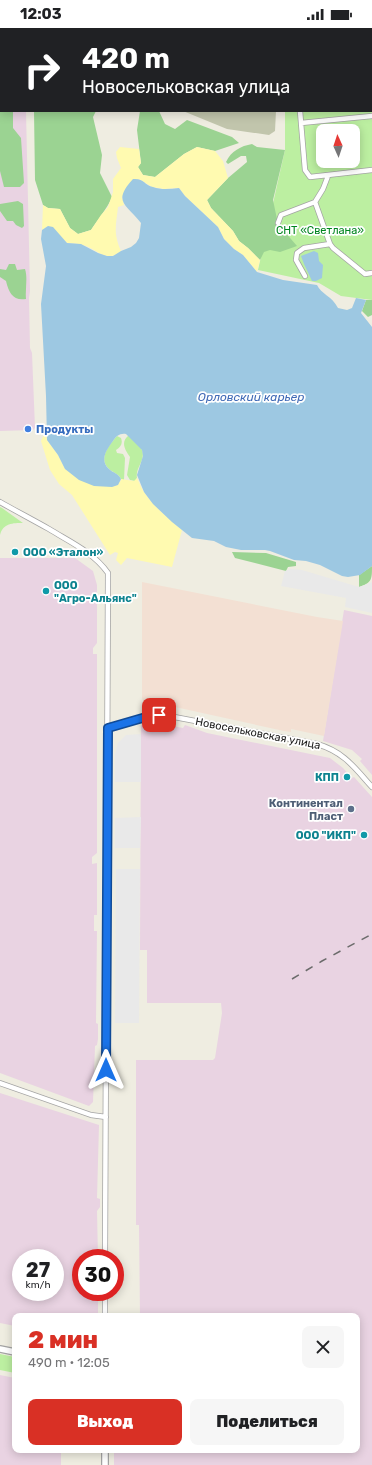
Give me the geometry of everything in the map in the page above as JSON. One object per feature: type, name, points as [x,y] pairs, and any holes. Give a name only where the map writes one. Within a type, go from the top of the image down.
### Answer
[{"type":"street","points":[[300,112],[305,170],[310,177],[372,170]]},
{"type":"street","points":[[301,123],[372,116]]},
{"type":"street","points":[[328,176],[316,202],[330,244],[365,274],[372,273]]},
{"type":"street","points":[[278,223],[281,215],[316,202]]},
{"type":"street","points":[[305,276],[296,260],[297,253],[304,248],[330,244]]},
{"type":"street","points":[[0,502],[93,556],[108,573],[105,1249]]},
{"type":"street","name":"Новосельковская улица","points":[[108,728],[146,717],[159,715],[317,744],[327,747],[340,754],[372,786]]},
{"type":"street","points":[[0,1083],[91,1115],[106,1117]]},
{"type":"street","points":[[105,1301],[105,1313]]},
{"type":"street","points":[[0,1349],[12,1351]]},
{"type":"street","points":[[105,1453],[105,1465]]},
{"type":"shaded area","points":[[0,112],[26,112],[30,348],[32,353],[35,428],[33,430],[0,431]]},
{"type":"shaded area","points":[[185,112],[276,112],[275,131],[269,135],[227,129]]},
{"type":"shaded area","points":[[0,558],[75,558],[93,571],[97,585],[97,643],[93,648],[93,654],[97,654],[97,853],[92,857],[92,864],[97,863],[97,915],[94,915],[94,931],[97,931],[96,1023],[98,1024],[98,1039],[97,1045],[95,1046],[93,1102],[89,1106],[0,1073]]},
{"type":"shaded area","points":[[291,569],[302,570],[359,587],[372,582],[372,613],[345,607],[346,598],[281,586],[285,571]]},
{"type":"shaded area","points":[[142,582],[343,621],[324,736],[291,729],[291,732],[284,731],[143,700]]},
{"type":"shaded area","points":[[344,610],[372,616],[372,775],[360,761],[362,759],[352,750],[323,741]]},
{"type":"shaded area","points":[[141,725],[171,728],[172,726],[183,728],[185,725],[207,733],[330,758],[343,768],[352,778],[354,777],[372,797],[372,1465],[114,1465],[114,1453],[360,1453],[360,1313],[140,1313],[139,1225],[136,1225],[136,1060],[213,1060],[215,1058],[222,1013],[221,1003],[147,1003],[147,950],[140,950]]},
{"type":"shaded area","points":[[141,734],[141,782],[115,782],[115,754],[118,743],[126,735]]},
{"type":"shaded area","points":[[141,817],[140,848],[115,848],[115,818]]},
{"type":"shaded area","points":[[116,869],[140,869],[139,1023],[115,1023]]},
{"type":"shaded area","points":[[0,1093],[99,1125],[97,1198],[100,1199],[100,1207],[97,1211],[98,1249],[72,1249],[72,1301],[98,1301],[98,1313],[12,1313],[12,1325],[0,1323]]},
{"type":"shaded area","points":[[0,1375],[12,1377],[12,1453],[61,1453],[61,1465],[0,1465]]},
{"type":"green space","points":[[0,112],[13,112],[13,128],[21,138],[24,183],[20,187],[4,187],[0,171]]},
{"type":"green space","points":[[34,112],[96,112],[93,117],[102,155],[100,173],[112,197],[91,230],[78,234],[70,228],[60,209],[48,208],[43,205],[35,180]]},
{"type":"green space","points":[[140,112],[159,112],[165,124],[175,129],[187,120],[232,137],[239,143],[215,151],[197,147],[184,154],[155,177],[143,175],[138,167],[141,163],[137,130]]},
{"type":"green space","name":"СНТ «Светлана»","points":[[285,112],[372,112],[372,300],[341,296],[319,283],[258,270],[285,150]]},
{"type":"green space","points":[[252,144],[257,147],[285,150],[273,200],[278,224],[297,246],[280,252],[270,250],[264,252],[260,260],[239,241],[233,231],[211,208],[207,200],[228,178],[247,162],[246,156],[241,156],[228,164],[226,162],[228,158],[240,148]]},
{"type":"green space","points":[[18,201],[23,204],[24,226],[22,228],[16,225],[13,221],[7,221],[0,211],[0,204]]},
{"type":"green space","points":[[9,264],[15,264],[17,270],[25,269],[26,299],[18,299],[12,295],[6,281],[0,277],[0,269],[6,270]]},
{"type":"green space","points":[[366,300],[372,300],[372,315],[368,317],[362,311]]},
{"type":"green space","points":[[129,435],[141,448],[143,454],[135,481],[130,480],[127,475],[130,457],[125,449],[124,443]]},
{"type":"green space","points":[[117,436],[121,438],[122,443],[116,450],[117,453],[123,454],[125,458],[124,480],[108,468],[104,460],[106,451]]},
{"type":"green space","points":[[0,507],[23,523],[9,524],[3,528],[0,535]]},
{"type":"green space","points":[[232,552],[266,553],[296,562],[296,566],[288,567],[286,571],[235,558]]},
{"type":"green space","points":[[372,566],[372,574],[369,582],[359,587],[359,575]]},
{"type":"green space","points":[[0,1354],[12,1356],[12,1372],[0,1370]]},
{"type":"sand","points":[[120,147],[139,149],[141,163],[138,167],[143,175],[155,177],[184,154],[197,147],[215,151],[223,161],[228,178],[207,200],[211,208],[233,231],[239,241],[260,260],[257,272],[243,255],[234,249],[224,239],[218,227],[185,196],[179,188],[164,189],[152,187],[139,179],[122,197],[124,205],[118,207],[116,234],[121,251],[116,254],[107,256],[86,246],[67,243],[48,226],[42,230],[43,205],[48,208],[60,209],[70,228],[78,234],[91,230],[108,207],[113,192],[113,179],[121,168],[116,152]]},
{"type":"sand","points":[[46,430],[47,440],[58,455],[65,469],[120,482],[121,479],[134,481],[137,478],[143,491],[150,500],[182,530],[172,567],[127,558],[121,565],[116,560],[118,553],[115,552],[110,555],[72,495],[59,484],[50,470],[41,441]]},
{"type":"water","name":"Орловский карьер","points":[[133,179],[140,180],[159,189],[179,188],[185,196],[218,227],[224,239],[234,249],[243,255],[257,272],[283,280],[317,285],[321,291],[336,304],[338,308],[347,310],[352,308],[356,298],[366,300],[361,313],[372,327],[372,566],[360,575],[348,577],[342,576],[320,565],[306,561],[294,560],[270,551],[241,550],[226,547],[214,541],[192,538],[153,504],[144,492],[137,475],[143,456],[142,450],[126,434],[120,434],[115,438],[108,447],[104,458],[106,466],[121,479],[118,485],[112,487],[94,486],[79,480],[65,469],[58,455],[47,440],[41,304],[46,266],[41,239],[42,230],[48,226],[53,227],[67,243],[81,244],[107,256],[113,256],[131,247],[139,238],[141,223],[126,207],[122,198],[123,193]]},
{"type":"water","points":[[314,251],[318,253],[319,261],[323,265],[322,278],[312,281],[301,256]]},
{"type":"railway","points":[[292,979],[372,934]]},
{"type":"place","name":"Продукты","points":[[28,429]]},
{"type":"place","name":"ООО «Эталон»","points":[[15,552]]},
{"type":"place","name":"ООО \"Агро-Альянс\"","points":[[46,591]]},
{"type":"place","name":"КПП","points":[[347,777]]},
{"type":"place","name":"Континентал Пласт","points":[[351,809]]},
{"type":"place","name":"ООО \"ИКП\"","points":[[364,835]]},
{"type":"route","points":[[106,1070],[108,728],[146,717],[159,715]]}]
